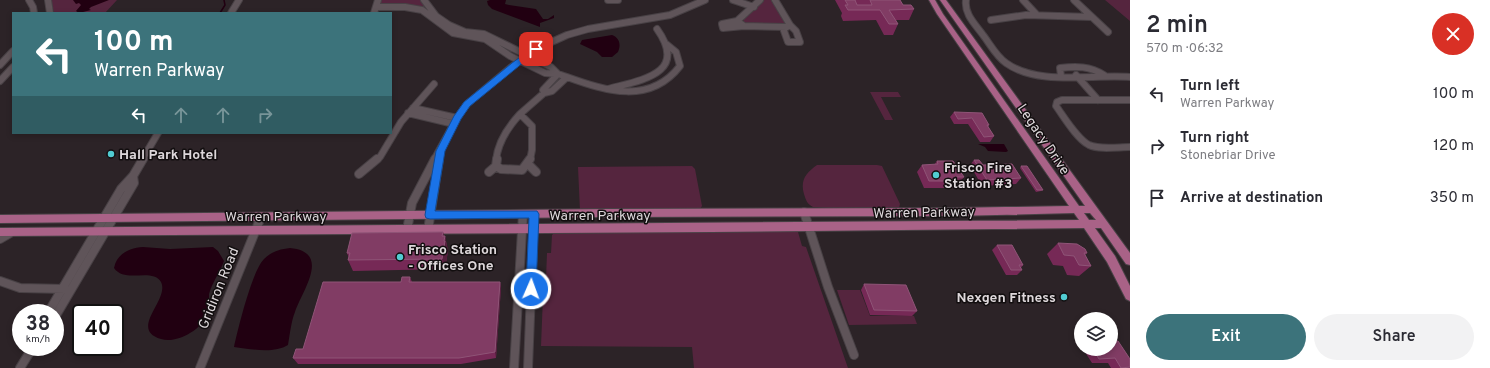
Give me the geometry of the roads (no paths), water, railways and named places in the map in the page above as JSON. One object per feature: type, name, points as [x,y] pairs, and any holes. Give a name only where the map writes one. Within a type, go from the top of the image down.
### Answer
[{"type":"main road","name":"Legacy Drive","points":[[932,0],[940,14],[1111,259],[1130,296]]},
{"type":"main road","name":"Legacy Drive","points":[[943,0],[1130,261]]},
{"type":"main road","points":[[967,52],[979,52]]},
{"type":"main road","points":[[1010,114],[1025,114]]},
{"type":"main road","name":"Warren Parkway","points":[[0,219],[952,212],[1093,209]]},
{"type":"main road","points":[[952,212],[958,225]]},
{"type":"main road","points":[[706,213],[712,228]]},
{"type":"main road","points":[[0,224],[25,224],[48,219]]},
{"type":"main road","name":"Warren Parkway","points":[[0,232],[1104,224]]},
{"type":"street","points":[[30,0],[34,12]]},
{"type":"street","points":[[48,0],[50,12]]},
{"type":"street","points":[[232,12],[239,0]]},
{"type":"street","points":[[374,12],[378,0]]},
{"type":"street","points":[[424,0],[436,16],[453,27],[465,32],[484,34],[551,67],[558,74]]},
{"type":"street","points":[[608,0],[618,0]]},
{"type":"street","points":[[693,0],[703,1]]},
{"type":"street","points":[[733,0],[756,4]]},
{"type":"street","points":[[745,0],[756,4]]},
{"type":"street","points":[[775,0],[790,25],[796,31],[800,42],[788,42],[783,28]]},
{"type":"street","points":[[966,0],[965,5],[969,17],[1000,57],[1008,64],[1033,74],[1061,76],[1130,76]]},
{"type":"street","points":[[1023,0],[1037,15]]},
{"type":"street","points":[[1074,0],[1108,32]]},
{"type":"street","points":[[407,230],[412,203],[421,184],[467,104],[521,60],[549,42],[567,35],[588,29],[670,15],[703,1]]},
{"type":"street","points":[[756,4],[737,21],[722,24],[723,28],[744,26],[783,28],[790,25]]},
{"type":"street","points":[[376,7],[405,7],[422,10],[453,34],[485,39],[501,50],[545,73],[558,74],[590,86],[621,93],[644,89],[670,78],[680,66],[679,56],[675,48],[665,43]]},
{"type":"street","points":[[991,20],[1013,16],[1037,15],[1091,17]]},
{"type":"street","points":[[737,21],[744,26]]},
{"type":"street","points":[[608,89],[636,81],[659,70],[665,65],[667,55],[665,43],[657,29]]},
{"type":"street","points":[[0,65],[12,52]]},
{"type":"street","points":[[1061,76],[1060,68],[1079,67],[1094,68],[1105,76]]},
{"type":"street","points":[[0,80],[12,68]]},
{"type":"street","points":[[659,70],[670,78]]},
{"type":"street","points":[[544,93],[543,90],[558,74]]},
{"type":"street","points":[[1079,75],[1100,100]]},
{"type":"street","points":[[489,172],[496,166],[496,158],[501,141],[520,114],[544,93],[552,91],[567,77]]},
{"type":"street","points":[[636,81],[644,89]]},
{"type":"street","points":[[359,174],[380,156],[401,122],[434,84]]},
{"type":"street","points":[[1130,100],[1062,100],[1057,102],[1056,106],[1082,140],[1089,145],[1096,147],[1130,147]]},
{"type":"street","points":[[410,111],[456,121]]},
{"type":"street","points":[[496,166],[501,169],[522,170],[529,165],[532,158],[532,126],[520,114]]},
{"type":"street","points":[[53,304],[134,183],[133,176],[157,134]]},
{"type":"street","points":[[428,230],[440,151]]},
{"type":"street","points":[[529,165],[536,172]]},
{"type":"street","points":[[421,184],[434,185]]},
{"type":"street","points":[[804,212],[828,287],[854,355]]},
{"type":"street","points":[[523,214],[515,366],[528,366],[534,214]]},
{"type":"street","name":"Gridiron Road","points":[[200,368],[261,217]]},
{"type":"street","points":[[0,239],[12,232]]},
{"type":"street","points":[[62,304],[100,232]]},
{"type":"street","points":[[0,281],[20,288],[72,288]]},
{"type":"street","points":[[20,368],[27,356]]},
{"type":"waterway","points":[[221,12],[225,5],[224,0]]},
{"type":"place","name":"Hall Park Hotel","points":[[111,154]]},
{"type":"place","name":"Frisco Fire Station #3","points":[[936,175]]},
{"type":"place","name":"Frisco Station - Offices One","points":[[400,257]]},
{"type":"place","name":"Nexgen Fitness","points":[[1064,297]]}]
